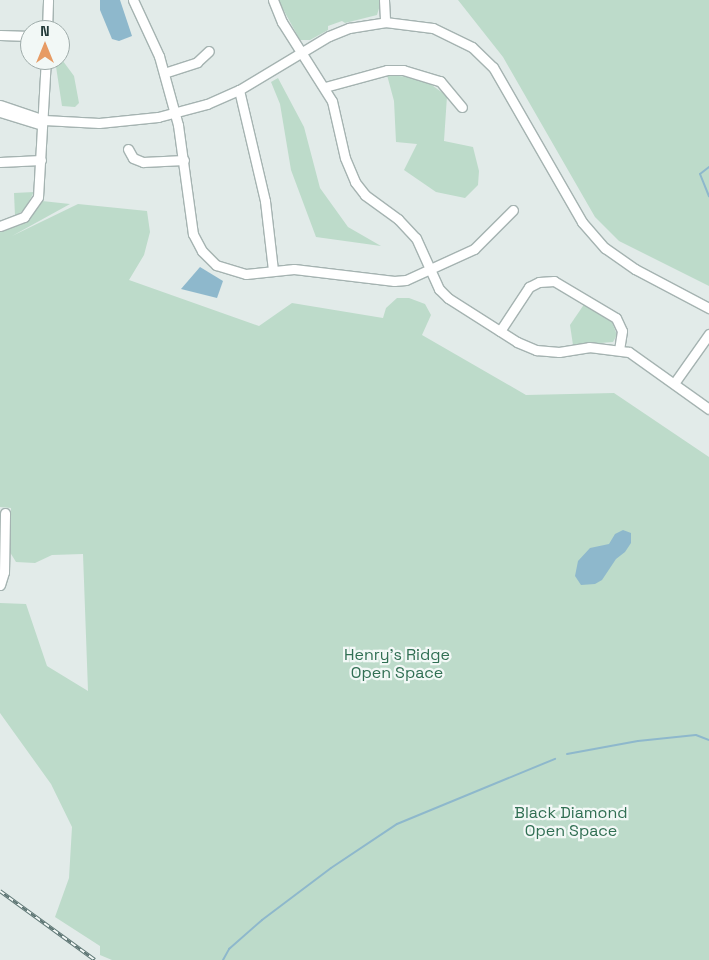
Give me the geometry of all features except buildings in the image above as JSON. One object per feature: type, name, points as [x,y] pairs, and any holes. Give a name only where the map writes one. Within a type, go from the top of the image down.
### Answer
[{"type":"street","points":[[47,20],[48,0]]},
{"type":"street","points":[[132,0],[164,73],[175,113],[184,160],[193,234],[202,251],[216,265],[246,274],[273,270],[313,270],[394,281],[430,271],[474,248],[513,210]]},
{"type":"street","points":[[272,0],[282,22],[325,87],[355,182],[365,195],[407,228],[416,238],[430,271],[448,298],[500,331],[536,350],[559,352],[589,347],[619,349],[675,382],[709,409]]},
{"type":"street","points":[[384,0],[385,22]]},
{"type":"street","points":[[0,112],[44,123],[129,122],[175,113],[239,90],[343,30],[385,22],[432,28],[457,38],[486,59],[509,90],[591,234],[635,269],[709,308]]},
{"type":"street","points":[[0,35],[20,36]]},
{"type":"street","points":[[164,73],[197,62],[208,51]]},
{"type":"street","points":[[0,226],[24,217],[38,197],[44,123],[46,70]]},
{"type":"street","points":[[325,87],[387,70],[403,70],[440,81],[462,107]]},
{"type":"street","points":[[239,90],[265,201],[273,270]]},
{"type":"street","points":[[0,105],[44,123]]},
{"type":"street","points":[[128,149],[134,158],[143,162],[184,160]]},
{"type":"street","points":[[0,162],[41,160]]},
{"type":"street","points":[[500,331],[529,287],[539,282],[554,281],[616,318],[622,331],[619,349]]},
{"type":"street","points":[[675,382],[709,334]]},
{"type":"street","points":[[0,585],[4,572],[5,513]]},
{"type":"green space","points":[[278,0],[379,0],[380,5],[377,15],[345,23],[342,21],[328,26],[328,30],[310,40],[300,40]]},
{"type":"green space","points":[[458,0],[709,0],[709,286],[619,241],[595,217],[503,57]]},
{"type":"green space","points":[[57,70],[70,70],[74,76],[79,103],[75,107],[62,106]]},
{"type":"green space","points":[[387,75],[422,78],[447,96],[444,141],[473,147],[479,171],[478,185],[465,198],[436,192],[404,170],[417,144],[396,142],[394,101]]},
{"type":"green space","points":[[278,78],[304,127],[320,188],[348,227],[381,246],[316,237],[291,170],[280,104],[271,82]]},
{"type":"green space","points":[[34,192],[24,210],[15,216],[14,193]]},
{"type":"green space","name":"Henry's Ridge Open Space","points":[[42,201],[70,204],[12,236],[78,204],[147,211],[150,232],[144,255],[129,280],[259,326],[292,303],[383,318],[386,308],[397,298],[409,298],[425,304],[431,315],[422,335],[526,395],[614,393],[709,457],[709,960],[112,960],[100,955],[100,946],[55,917],[69,878],[72,827],[51,784],[0,713],[0,603],[26,604],[47,666],[88,691],[83,554],[52,555],[35,563],[16,562],[8,549],[11,508],[0,507],[0,230],[21,225],[30,218]]},
{"type":"green space","points":[[585,303],[612,322],[617,335],[613,342],[573,345],[570,325]]},
{"type":"water","points":[[100,0],[120,0],[132,36],[119,41],[112,39],[100,10]]},
{"type":"water","points":[[200,267],[223,281],[217,298],[181,289]]},
{"type":"water","points":[[623,530],[631,533],[631,543],[625,552],[616,559],[602,580],[595,584],[581,585],[575,576],[578,561],[590,548],[609,544],[615,534]]},
{"type":"waterway","points":[[709,167],[700,174],[709,196]]},
{"type":"waterway","points":[[567,754],[638,741],[696,735],[709,740]]},
{"type":"waterway","points":[[223,960],[229,949],[262,920],[331,868],[397,824],[555,759]]},
{"type":"railway","points":[[0,891],[95,960]]},
{"type":"park label","name":"Black Diamond Open Space","points":[[571,822]]}]
